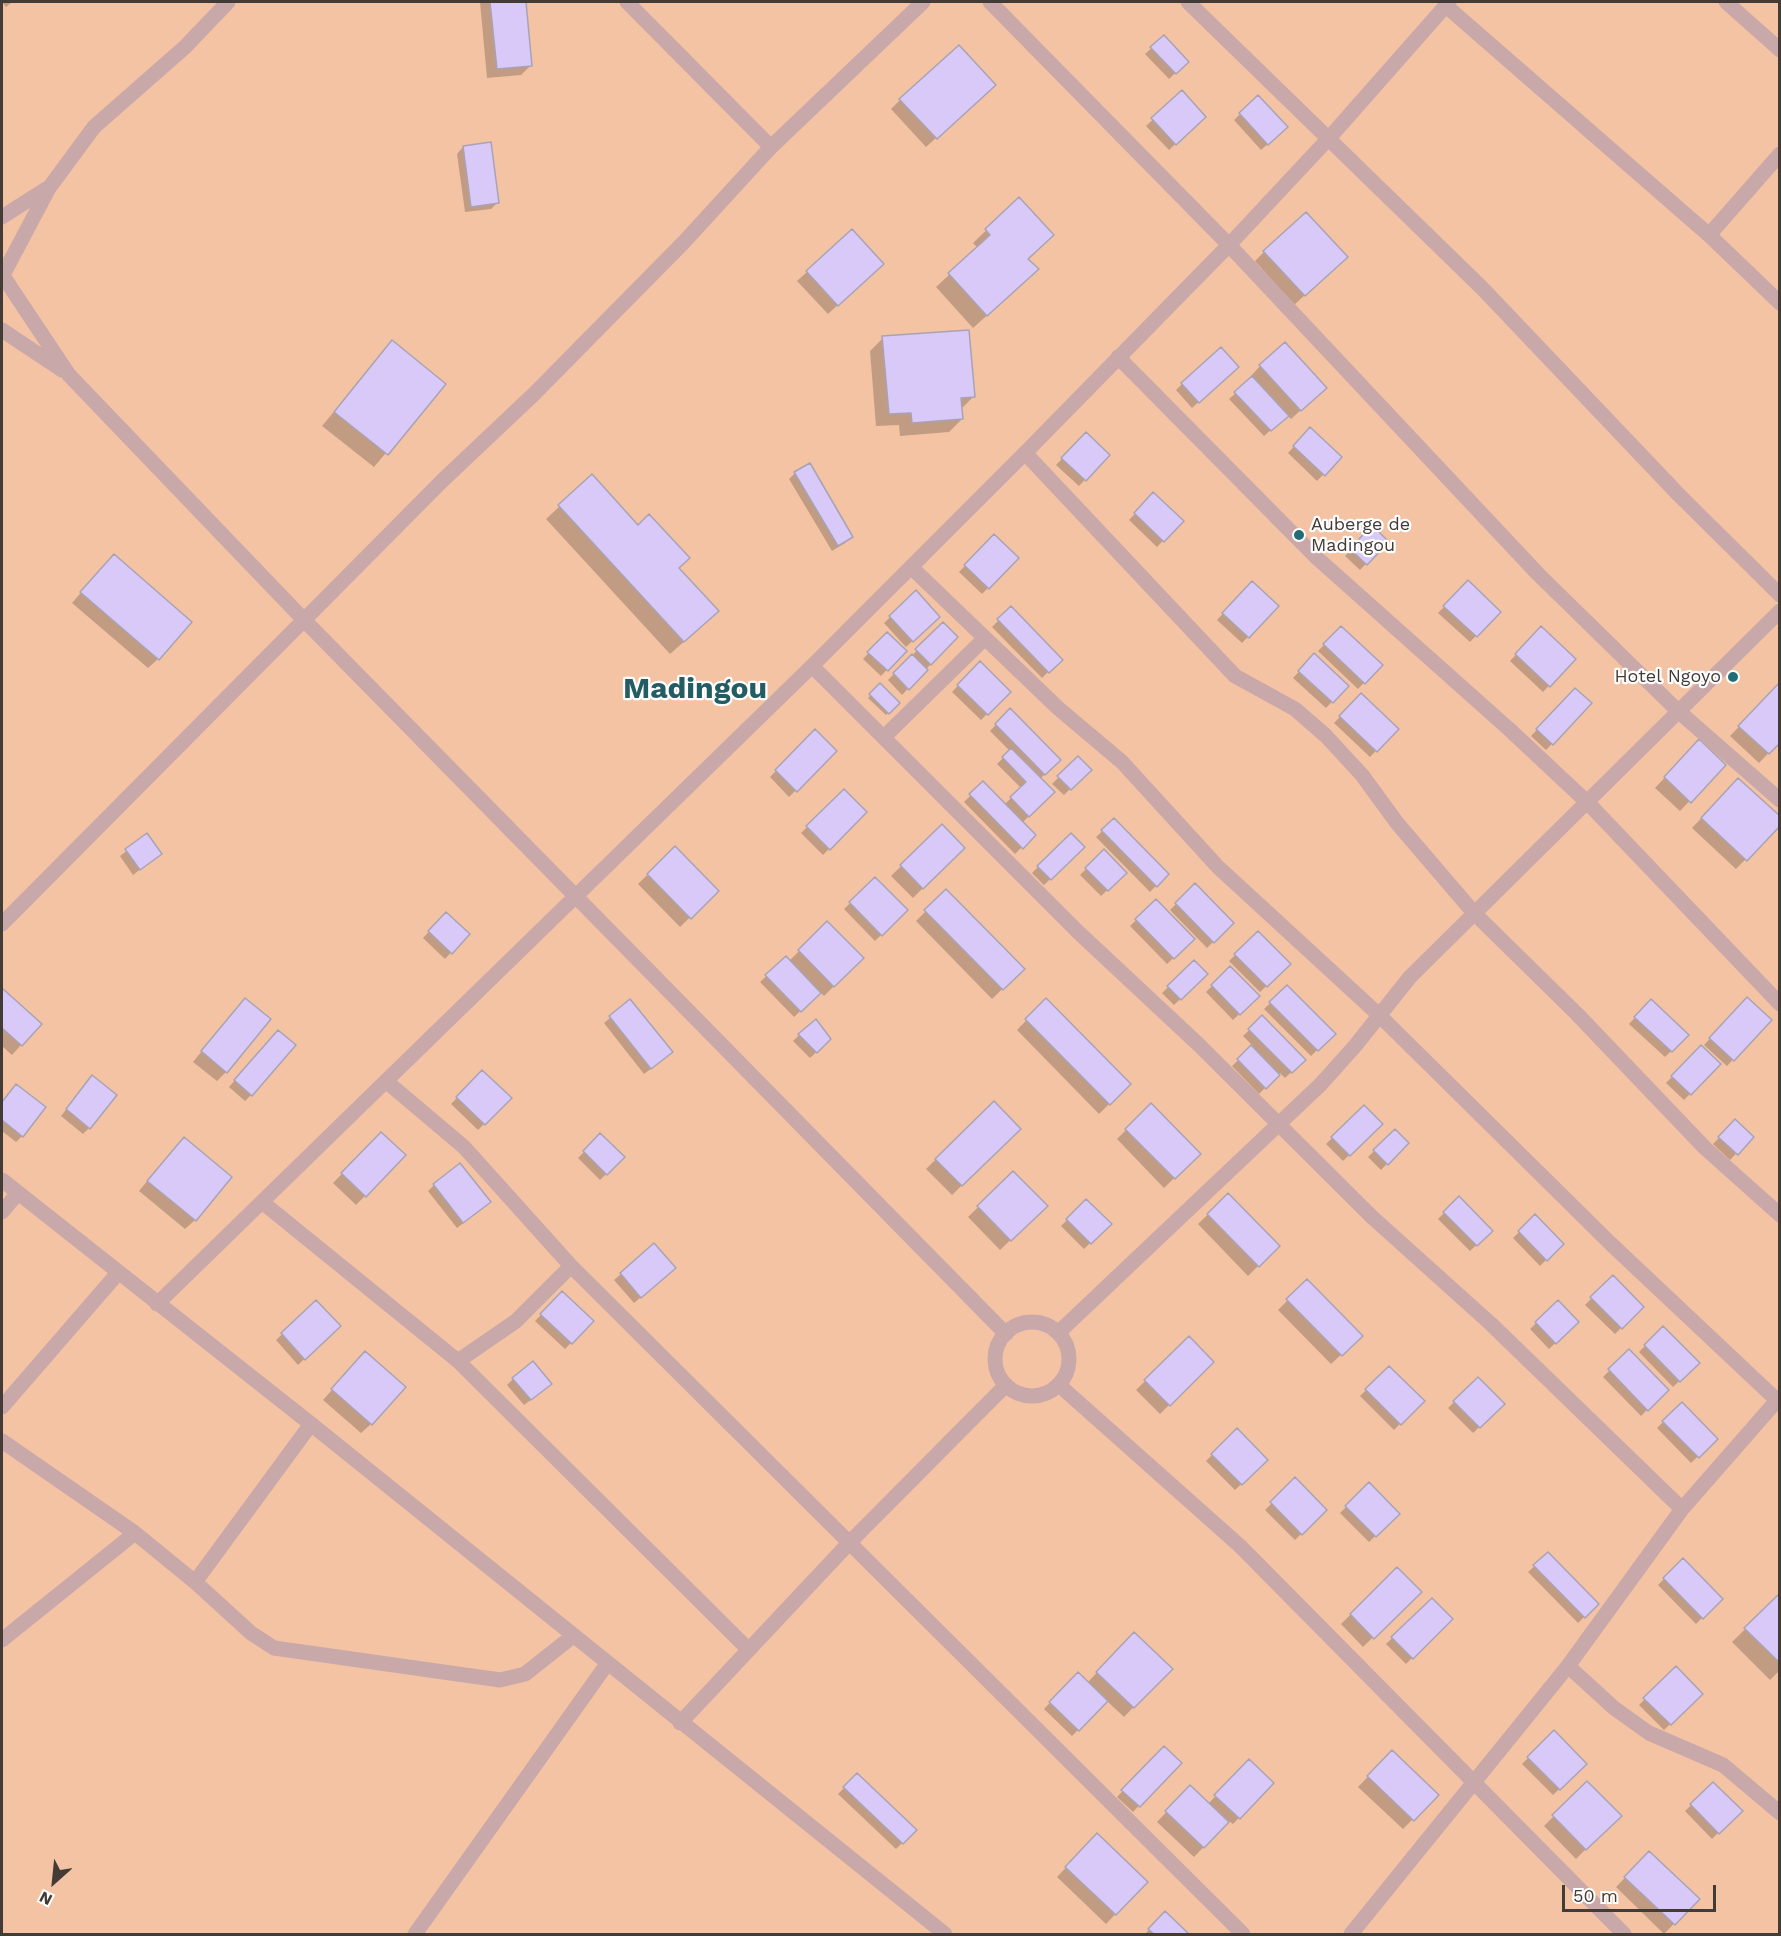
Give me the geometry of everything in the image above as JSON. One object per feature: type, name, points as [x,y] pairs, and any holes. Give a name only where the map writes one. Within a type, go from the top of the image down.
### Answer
[{"type":"street","points":[[228,2],[185,47],[99,122],[49,188],[3,274],[69,375],[305,621],[1006,1334]]},
{"type":"street","points":[[627,2],[771,147]]},
{"type":"street","points":[[2,924],[634,293],[771,147],[923,2]]},
{"type":"street","points":[[990,2],[1229,245],[1538,574],[1677,710],[1779,800]]},
{"type":"street","points":[[1188,2],[1330,137],[1482,288],[1678,494],[1779,595]]},
{"type":"street","points":[[1726,2],[1779,50]]},
{"type":"street","points":[[157,1304],[812,666],[1025,453],[1229,245],[1330,137],[1447,3],[1709,235],[1779,303]]},
{"type":"street","points":[[1709,235],[1779,154]]},
{"type":"street","points":[[2,217],[49,188]]},
{"type":"street","points":[[2,330],[69,375]]},
{"type":"street","points":[[1118,357],[1317,558],[1510,730],[1588,803],[1779,1004]]},
{"type":"street","points":[[1025,453],[1235,676],[1294,709],[1326,736],[1362,775],[1397,823],[1474,913],[1576,1014],[1705,1148],[1779,1215]]},
{"type":"street","points":[[911,567],[1058,708],[1122,762],[1218,867],[1379,1015],[1611,1244],[1778,1400],[1682,1509],[1568,1666],[1351,1935]]},
{"type":"street","points":[[1058,1333],[1278,1125],[1355,1046],[1410,977],[1588,803],[1677,710],[1779,610]]},
{"type":"street","points":[[884,737],[985,638]]},
{"type":"street","points":[[812,666],[1077,931],[1199,1045],[1372,1217],[1491,1324],[1682,1509]]},
{"type":"street","points":[[387,1082],[464,1148],[571,1266],[1243,1935]]},
{"type":"street","points":[[2,1180],[311,1424],[945,1935]]},
{"type":"street","points":[[2,1212],[18,1193]]},
{"type":"street","points":[[262,1202],[459,1361],[748,1649]]},
{"type":"street","points":[[459,1361],[516,1321],[571,1266]]},
{"type":"street","points":[[2,1407],[118,1273]]},
{"type":"street","points":[[1032,1323],[1050,1327],[1058,1333],[1065,1343],[1069,1365],[1059,1385],[1039,1396],[1016,1392],[1006,1385],[1000,1377],[996,1359],[1000,1341],[1006,1334],[1022,1324],[1032,1323]]},
{"type":"street","points":[[680,1723],[850,1542],[1006,1385]]},
{"type":"street","points":[[1059,1385],[1240,1546],[1624,1935]]},
{"type":"street","points":[[195,1582],[311,1424]]},
{"type":"street","points":[[2,1441],[135,1533],[195,1582],[251,1633],[274,1648],[294,1653],[500,1680],[513,1679],[525,1674],[573,1636]]},
{"type":"street","points":[[2,1640],[135,1533]]},
{"type":"street","points":[[415,1935],[607,1664]]},
{"type":"street","points":[[1568,1666],[1614,1708],[1649,1733],[1723,1765],[1779,1814]]},
{"type":"shaded area","points":[[2,2],[1779,2],[1779,1934],[2,1934]]},
{"type":"building","points":[[490,2],[526,2],[532,66],[497,69]]},
{"type":"building","points":[[1164,35],[1189,62],[1176,74],[1150,47]]},
{"type":"building","points":[[959,45],[996,85],[937,139],[899,99]]},
{"type":"building","points":[[1182,90],[1206,117],[1176,145],[1151,118]]},
{"type":"building","points":[[1258,95],[1288,127],[1268,145],[1239,113]]},
{"type":"building","points":[[491,142],[499,203],[471,207],[463,146]]},
{"type":"building","points":[[1019,197],[1054,235],[1028,259],[1039,269],[987,316],[948,273],[990,235],[985,229]]},
{"type":"building","points":[[1306,212],[1348,257],[1305,296],[1263,251]]},
{"type":"building","points":[[852,229],[884,264],[838,306],[806,271]]},
{"type":"building","points":[[969,330],[975,397],[961,398],[963,419],[912,423],[911,413],[889,414],[882,336]]},
{"type":"building","points":[[392,340],[446,384],[388,455],[334,412]]},
{"type":"building","points":[[1285,342],[1327,388],[1301,411],[1259,365]]},
{"type":"building","points":[[1221,347],[1239,367],[1199,403],[1181,383]]},
{"type":"building","points":[[1252,376],[1289,416],[1271,431],[1234,392]]},
{"type":"building","points":[[1310,427],[1342,457],[1325,476],[1293,446]]},
{"type":"building","points":[[1086,432],[1110,455],[1086,481],[1061,458]]},
{"type":"building","points":[[810,463],[853,537],[838,546],[794,472]]},
{"type":"building","points":[[592,474],[638,525],[649,514],[690,558],[679,568],[719,611],[684,642],[558,505]]},
{"type":"building","points":[[1153,492],[1184,521],[1164,542],[1134,513]]},
{"type":"building","points":[[1372,525],[1389,542],[1367,565],[1350,549]]},
{"type":"building","points":[[994,534],[1019,558],[989,589],[964,565]]},
{"type":"building","points":[[114,554],[192,622],[159,660],[80,592]]},
{"type":"building","points":[[1468,580],[1501,612],[1477,637],[1443,606]]},
{"type":"building","points":[[1252,581],[1279,606],[1249,638],[1222,613]]},
{"type":"building","points":[[916,590],[940,617],[913,642],[889,616]]},
{"type":"building","points":[[1011,606],[1063,660],[1049,673],[997,619]]},
{"type":"building","points":[[943,622],[958,637],[931,665],[915,649]]},
{"type":"building","points":[[1341,626],[1383,665],[1365,684],[1323,644]]},
{"type":"building","points":[[1541,626],[1576,659],[1550,687],[1515,654]]},
{"type":"building","points":[[887,632],[907,651],[888,671],[867,652]]},
{"type":"building","points":[[1314,653],[1349,686],[1333,703],[1298,671]]},
{"type":"building","points":[[912,654],[928,670],[909,690],[893,673]]},
{"type":"building","points":[[980,661],[1011,692],[988,715],[957,685]]},
{"type":"building","points":[[1780,682],[1780,743],[1769,754],[1738,726]]},
{"type":"building","points":[[880,683],[900,703],[889,714],[869,694]]},
{"type":"building","points":[[1575,688],[1592,703],[1553,745],[1536,729]]},
{"type":"building","points":[[1361,693],[1399,729],[1377,752],[1339,716]]},
{"type":"building","points":[[1010,708],[1061,760],[1045,775],[995,724]]},
{"type":"building","points":[[815,729],[837,751],[797,792],[775,770]]},
{"type":"building","points":[[1699,739],[1726,765],[1691,803],[1664,777]]},
{"type":"building","points":[[1011,748],[1055,792],[1029,817],[1010,797],[1026,782],[1002,757]]},
{"type":"building","points":[[1078,756],[1092,770],[1071,790],[1057,776]]},
{"type":"building","points":[[1738,778],[1780,816],[1780,826],[1747,861],[1701,818]]},
{"type":"building","points":[[983,781],[1036,835],[1023,849],[969,794]]},
{"type":"building","points":[[844,789],[867,812],[830,850],[806,826]]},
{"type":"building","points":[[1114,818],[1169,874],[1157,887],[1101,830]]},
{"type":"building","points":[[942,824],[965,848],[923,889],[900,865]]},
{"type":"building","points":[[147,833],[162,854],[140,870],[125,849]]},
{"type":"building","points":[[1071,833],[1085,847],[1051,880],[1037,866]]},
{"type":"building","points":[[675,846],[719,891],[691,919],[647,874]]},
{"type":"building","points":[[1104,849],[1127,873],[1108,891],[1085,868]]},
{"type":"building","points":[[875,877],[908,910],[882,936],[849,902]]},
{"type":"building","points":[[1195,883],[1234,923],[1214,943],[1175,903]]},
{"type":"building","points":[[946,889],[1025,969],[1003,990],[924,910]]},
{"type":"building","points":[[1156,899],[1195,939],[1174,959],[1135,919]]},
{"type":"building","points":[[446,912],[470,934],[452,954],[428,931]]},
{"type":"building","points":[[827,921],[864,958],[834,987],[798,950]]},
{"type":"building","points":[[1258,931],[1291,964],[1267,987],[1234,954]]},
{"type":"building","points":[[786,956],[821,993],[801,1012],[765,975]]},
{"type":"building","points":[[1194,960],[1208,974],[1181,1000],[1167,986]]},
{"type":"building","points":[[1230,966],[1260,996],[1240,1015],[1211,985]]},
{"type":"building","points":[[1287,985],[1336,1034],[1318,1051],[1269,1002]]},
{"type":"building","points":[[2,988],[42,1024],[22,1046],[2,1028]]},
{"type":"building","points":[[1747,997],[1772,1020],[1734,1061],[1709,1038]]},
{"type":"building","points":[[245,998],[271,1019],[227,1073],[201,1051]]},
{"type":"building","points":[[1046,998],[1131,1084],[1110,1105],[1025,1019]]},
{"type":"building","points":[[630,999],[673,1052],[651,1069],[609,1016]]},
{"type":"building","points":[[1651,999],[1689,1035],[1672,1052],[1634,1017]]},
{"type":"building","points":[[1262,1015],[1306,1060],[1292,1073],[1248,1029]]},
{"type":"building","points":[[816,1019],[831,1039],[817,1053],[798,1034]]},
{"type":"building","points":[[278,1030],[296,1045],[252,1096],[234,1080]]},
{"type":"building","points":[[1251,1045],[1280,1075],[1266,1089],[1237,1059]]},
{"type":"building","points":[[1701,1045],[1721,1064],[1691,1095],[1671,1076]]},
{"type":"building","points":[[482,1070],[512,1098],[485,1125],[456,1097]]},
{"type":"building","points":[[92,1075],[117,1095],[90,1129],[66,1109]]},
{"type":"building","points":[[16,1084],[46,1107],[23,1137],[2,1120],[2,1102]]},
{"type":"building","points":[[994,1101],[1021,1129],[962,1186],[935,1159]]},
{"type":"building","points":[[1151,1103],[1201,1154],[1175,1179],[1125,1129]]},
{"type":"building","points":[[1364,1105],[1383,1124],[1350,1156],[1331,1137]]},
{"type":"building","points":[[1735,1119],[1754,1137],[1738,1155],[1718,1137]]},
{"type":"building","points":[[1395,1129],[1409,1143],[1388,1165],[1373,1150]]},
{"type":"building","points":[[381,1132],[406,1155],[366,1197],[341,1173]]},
{"type":"building","points":[[600,1133],[625,1157],[607,1175],[583,1151]]},
{"type":"building","points":[[184,1137],[232,1177],[196,1221],[147,1181]]},
{"type":"building","points":[[460,1163],[491,1202],[463,1223],[433,1184]]},
{"type":"building","points":[[1013,1171],[1048,1206],[1011,1241],[977,1206]]},
{"type":"building","points":[[1228,1193],[1280,1246],[1259,1267],[1207,1214]]},
{"type":"building","points":[[1459,1196],[1493,1231],[1477,1246],[1443,1212]]},
{"type":"building","points":[[1086,1199],[1112,1224],[1091,1244],[1066,1219]]},
{"type":"building","points":[[1535,1214],[1564,1244],[1547,1261],[1518,1231]]},
{"type":"building","points":[[654,1243],[676,1268],[641,1298],[620,1273]]},
{"type":"building","points":[[1613,1275],[1644,1307],[1622,1329],[1590,1297]]},
{"type":"building","points":[[1307,1279],[1363,1336],[1342,1356],[1286,1299]]},
{"type":"building","points":[[562,1291],[594,1321],[572,1344],[540,1314]]},
{"type":"building","points":[[316,1300],[341,1326],[305,1360],[281,1333]]},
{"type":"building","points":[[1558,1300],[1579,1322],[1556,1344],[1535,1322]]},
{"type":"building","points":[[1663,1326],[1700,1363],[1680,1382],[1644,1345]]},
{"type":"building","points":[[1189,1336],[1214,1362],[1170,1406],[1144,1380]]},
{"type":"building","points":[[1629,1349],[1669,1390],[1648,1411],[1608,1369]]},
{"type":"building","points":[[365,1351],[406,1387],[372,1425],[331,1389]]},
{"type":"building","points":[[533,1361],[552,1384],[531,1400],[512,1378]]},
{"type":"building","points":[[1389,1366],[1425,1401],[1401,1425],[1365,1389]]},
{"type":"building","points":[[1478,1377],[1505,1404],[1480,1428],[1453,1401]]},
{"type":"building","points":[[1682,1402],[1718,1439],[1699,1458],[1662,1421]]},
{"type":"building","points":[[1237,1428],[1268,1460],[1242,1485],[1211,1454]]},
{"type":"building","points":[[1295,1477],[1327,1510],[1302,1535],[1270,1502]]},
{"type":"building","points":[[1369,1482],[1400,1514],[1376,1537],[1345,1506]]},
{"type":"building","points":[[1548,1552],[1599,1604],[1585,1618],[1533,1565]]},
{"type":"building","points":[[1683,1558],[1723,1599],[1703,1619],[1663,1578]]},
{"type":"building","points":[[1397,1567],[1422,1592],[1374,1639],[1350,1614]]},
{"type":"building","points":[[1780,1593],[1780,1663],[1744,1628]]},
{"type":"building","points":[[1432,1598],[1453,1619],[1413,1659],[1391,1637]]},
{"type":"building","points":[[1134,1632],[1173,1669],[1134,1708],[1096,1672]]},
{"type":"building","points":[[1676,1666],[1703,1694],[1671,1725],[1643,1698]]},
{"type":"building","points":[[1078,1672],[1108,1701],[1079,1731],[1049,1702]]},
{"type":"building","points":[[1554,1730],[1587,1764],[1560,1790],[1527,1757]]},
{"type":"building","points":[[1164,1746],[1182,1763],[1140,1807],[1121,1790]]},
{"type":"building","points":[[1392,1750],[1439,1795],[1414,1821],[1367,1776]]},
{"type":"building","points":[[1249,1759],[1274,1783],[1240,1819],[1214,1795]]},
{"type":"building","points":[[857,1773],[917,1830],[903,1844],[843,1787]]},
{"type":"building","points":[[1587,1781],[1622,1816],[1586,1850],[1552,1815]]},
{"type":"building","points":[[1713,1782],[1743,1811],[1719,1834],[1690,1804]]},
{"type":"building","points":[[1190,1785],[1229,1822],[1204,1848],[1165,1811]]},
{"type":"building","points":[[1097,1833],[1148,1882],[1116,1915],[1065,1867]]},
{"type":"building","points":[[1649,1851],[1700,1899],[1675,1925],[1624,1877]]},
{"type":"building","points":[[1165,1911],[1189,1934],[1154,1934],[1148,1929]]},
{"type":"place","name":"Auberge de Madingou","points":[[1299,535]]},
{"type":"place","name":"Hotel Ngoyo","points":[[1733,677]]},
{"type":"district","name":"Madingou","points":[[695,689]]}]
